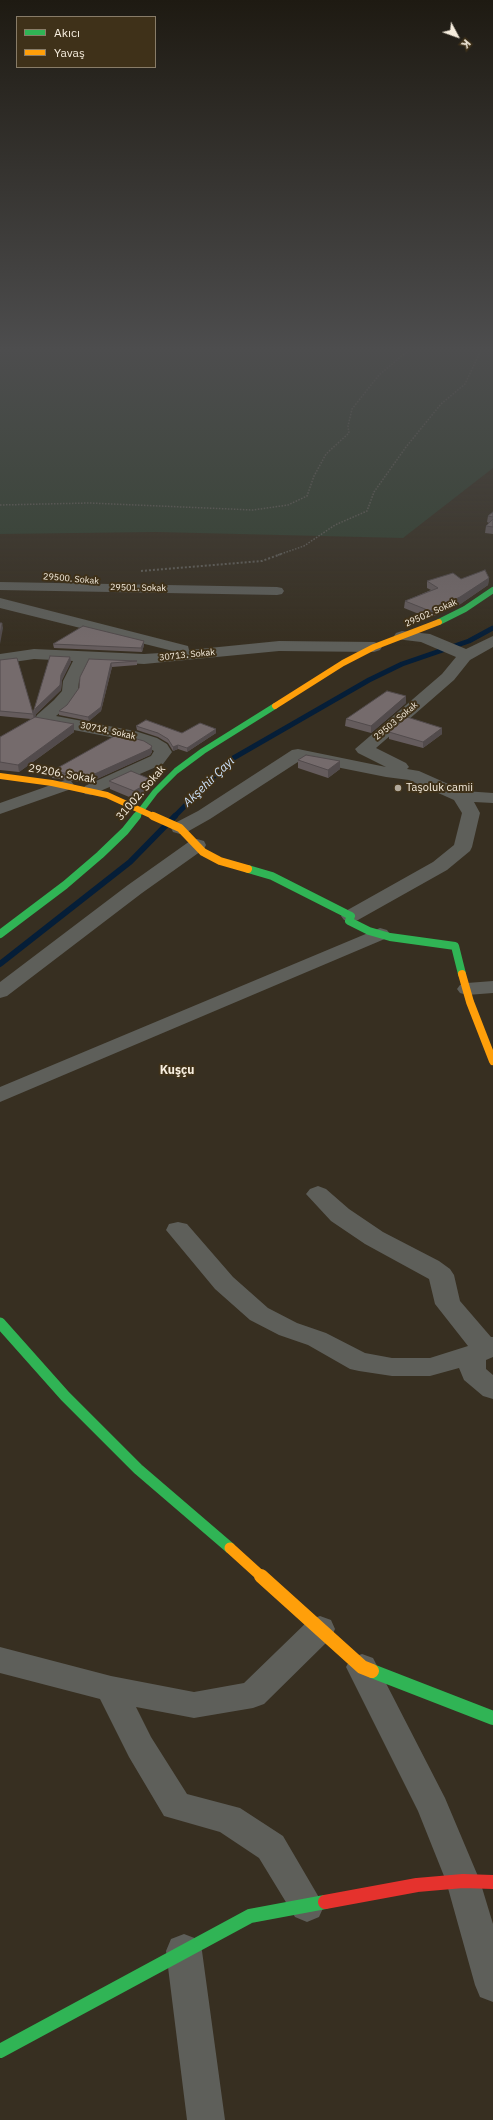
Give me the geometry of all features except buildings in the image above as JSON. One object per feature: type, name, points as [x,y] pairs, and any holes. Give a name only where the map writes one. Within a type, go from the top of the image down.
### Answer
[{"type":"street","name":"29500. Sokak","points":[[0,573],[107,582],[137,586],[140,590]]},
{"type":"street","name":"29501. Sokak","points":[[0,586],[74,586],[140,590],[195,589],[276,591]]},
{"type":"street","name":"29502. Sokak","points":[[374,647],[465,609],[493,590]]},
{"type":"street","points":[[0,603],[160,645],[200,653]]},
{"type":"street","points":[[402,636],[424,637],[462,655],[493,641]]},
{"type":"street","name":"30713. Sokak","points":[[0,659],[53,653],[144,659],[179,657],[200,653],[279,646],[374,647]]},
{"type":"street","name":"31002. Sokak","points":[[0,934],[65,885],[94,860],[125,831],[155,792],[176,771],[203,751],[343,663],[374,647]]},
{"type":"street","name":"29503 Sokak","points":[[413,774],[364,749],[448,677],[462,655]]},
{"type":"street","name":"30714. Sokak","points":[[83,656],[71,681],[70,691],[60,704],[43,719],[129,735],[151,742],[161,748],[163,752],[157,760],[91,790]]},
{"type":"street","points":[[351,916],[272,876],[220,861],[203,852],[180,828],[298,754],[386,772],[413,774],[461,796],[493,798]]},
{"type":"street","name":"29206. Sokak","points":[[0,776],[91,790],[180,828]]},
{"type":"street","points":[[0,809],[65,785]]},
{"type":"street","points":[[351,916],[440,866],[463,847],[471,813],[461,796]]},
{"type":"street","points":[[0,992],[197,845]]},
{"type":"street","points":[[351,916],[349,920],[369,931],[454,946],[467,990],[493,1061]]},
{"type":"street","points":[[0,1095],[380,934]]},
{"type":"street","points":[[467,990],[493,987]]},
{"type":"street","points":[[318,1194],[340,1216],[374,1238],[430,1267],[441,1275],[448,1304],[483,1350]]},
{"type":"street","points":[[178,1230],[224,1283],[259,1314],[288,1329],[317,1339],[359,1362],[392,1367],[430,1367],[483,1350]]},
{"type":"street","points":[[0,1323],[65,1396],[138,1469],[254,1568],[362,1667],[493,1718]]},
{"type":"street","points":[[483,1350],[473,1373],[493,1389]]},
{"type":"street","points":[[0,1660],[111,1689],[194,1705],[252,1695],[320,1629]]},
{"type":"street","points":[[362,1667],[433,1808],[478,1881],[493,1985]]},
{"type":"street","points":[[111,1689],[140,1747],[176,1806],[228,1819],[271,1847],[307,1906]]},
{"type":"street","points":[[0,2051],[250,1916],[417,1886],[478,1881]]},
{"type":"street","points":[[184,1951],[206,2120]]},
{"type":"path","points":[[0,505],[89,503],[253,510],[288,505],[308,496],[314,476],[326,454],[332,449]]},
{"type":"path","points":[[139,571],[262,561],[304,546],[334,525],[367,511],[374,492],[405,449]]},
{"type":"green space","points":[[0,449],[493,449],[493,468],[403,538],[156,532],[0,534]]},
{"type":"waterway","name":"Akşehir Çayı","points":[[174,817],[230,760],[369,680],[402,664],[469,641],[493,628]]},
{"type":"waterway","name":"Akşehir Çayı","points":[[0,964],[130,862],[175,816]]},
{"type":"traffic: fast","points":[[439,622],[465,609],[493,590]]},
{"type":"traffic: fast","points":[[0,934],[65,885],[100,855],[125,831],[155,792],[176,771],[203,751],[275,706]]},
{"type":"traffic: fast","points":[[248,869],[272,876],[351,916],[349,921],[369,931],[390,937],[455,946],[462,974]]},
{"type":"traffic: fast","points":[[0,1323],[65,1396],[138,1469],[230,1548]]},
{"type":"traffic: fast","points":[[372,1671],[493,1718]]},
{"type":"traffic: fast","points":[[0,2051],[250,1916],[325,1902]]},
{"type":"traffic: slow","points":[[275,706],[343,663],[374,647],[439,622]]},
{"type":"traffic: slow","points":[[0,776],[52,783],[107,795],[180,828],[203,852],[220,861],[248,869]]},
{"type":"traffic: slow","points":[[462,974],[470,1002],[493,1061]]},
{"type":"traffic: slow","points":[[230,1548],[362,1667],[372,1671]]},
{"type":"traffic: jam","points":[[325,1902],[417,1885],[463,1881],[493,1882]]},
{"type":"place","name":"Taşoluk camii","points":[[398,788]]},
{"type":"district","name":"Kuşçu","points":[[177,1071]]}]
